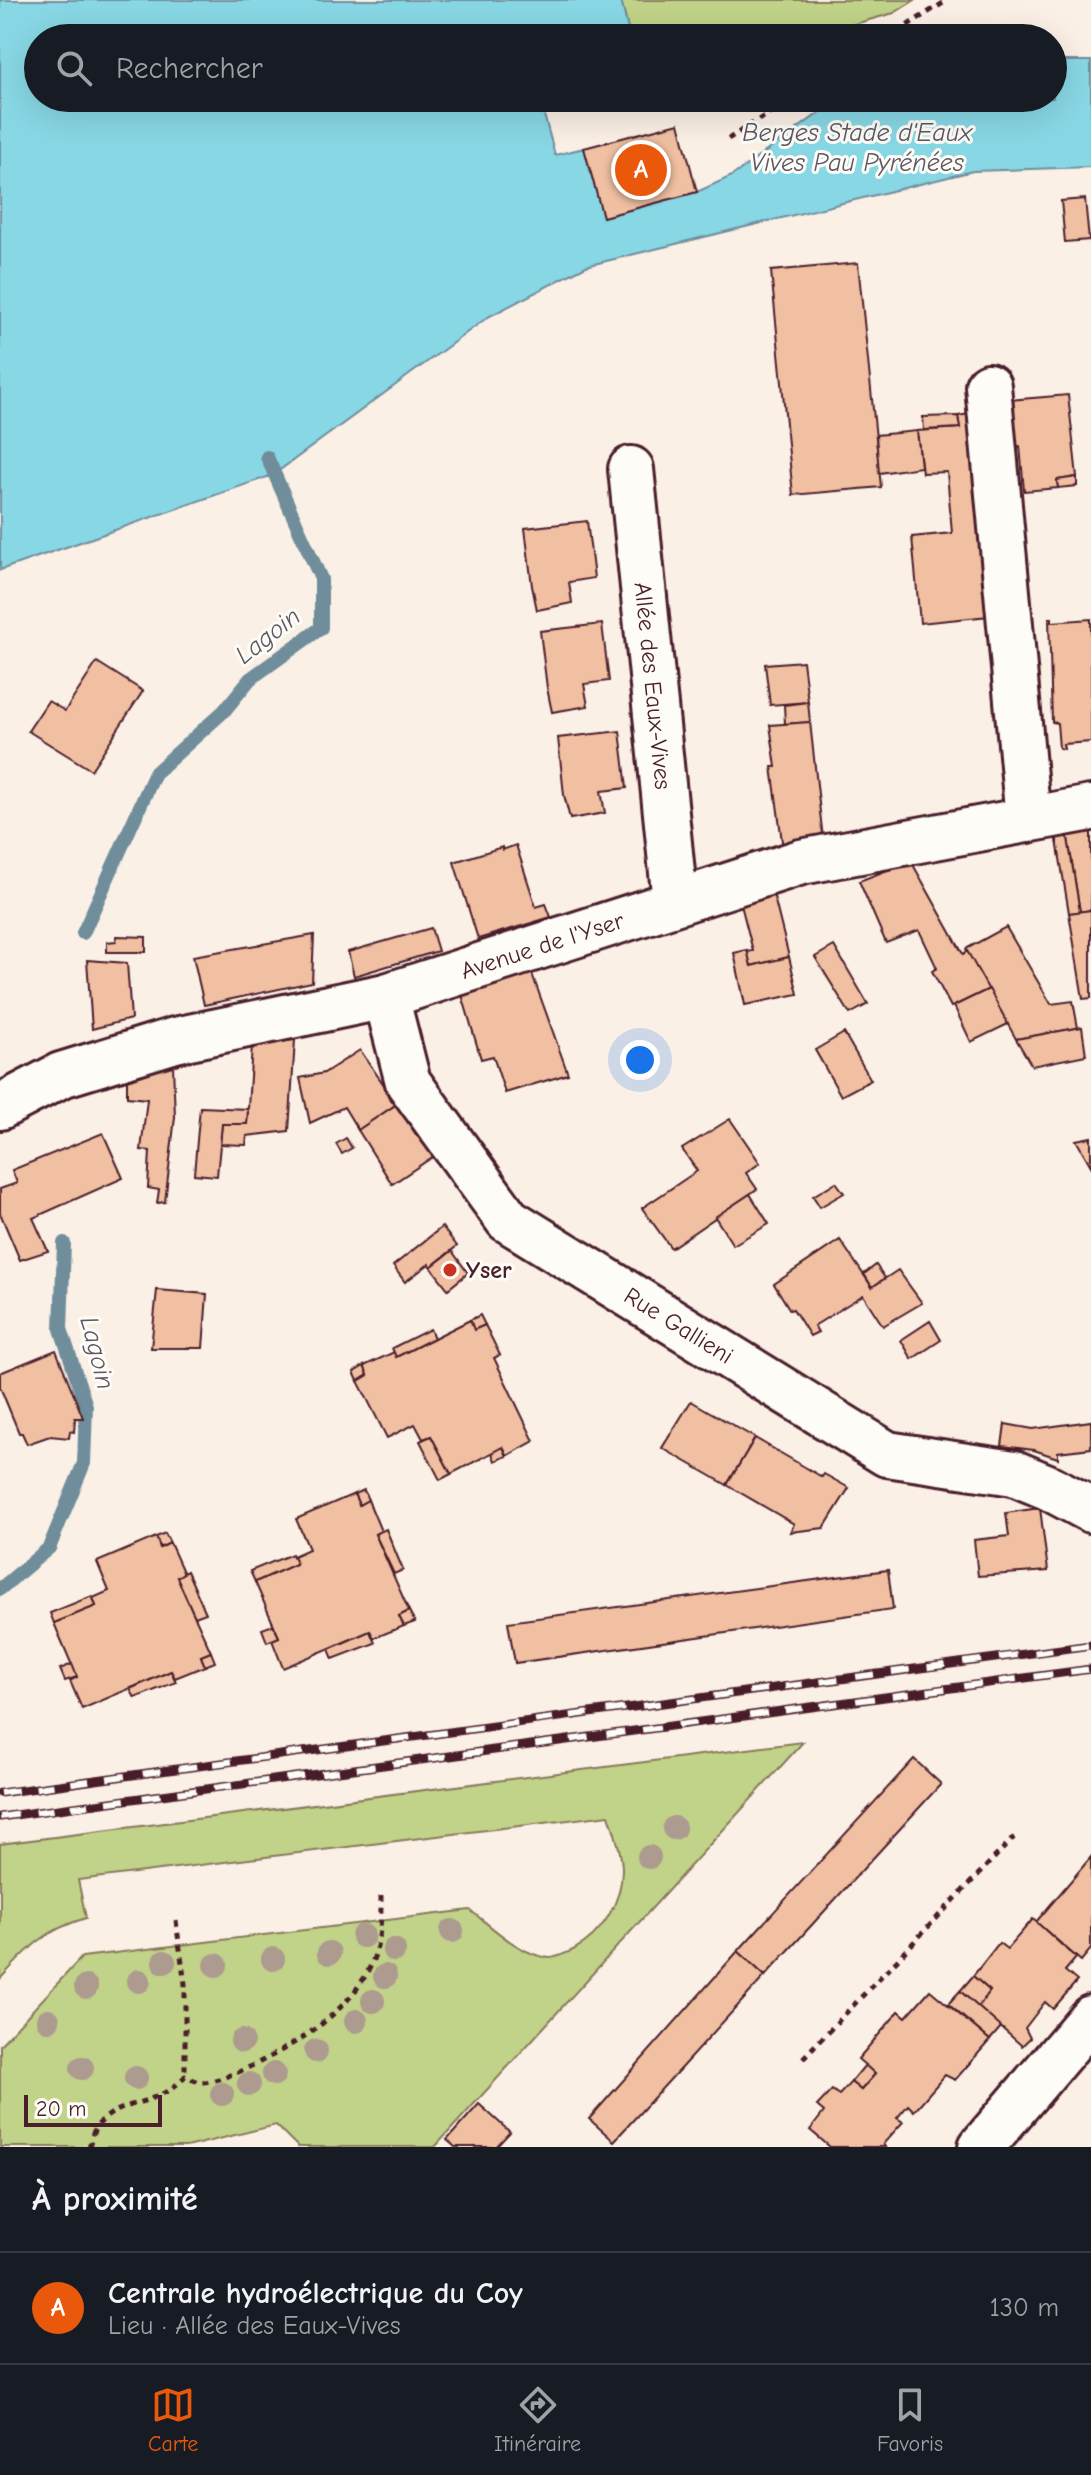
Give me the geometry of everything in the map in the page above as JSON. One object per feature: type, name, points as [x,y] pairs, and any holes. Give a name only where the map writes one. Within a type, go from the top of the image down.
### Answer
[{"type":"street","points":[[988,386],[1028,820]]},
{"type":"street","name":"Allée des Eaux-Vives","points":[[631,469],[675,902]]},
{"type":"street","name":"Avenue de l'Yser","points":[[0,1107],[61,1075],[175,1040],[386,996],[801,862],[1091,808]]},
{"type":"street","name":"Rue Gallieni","points":[[386,996],[408,1082],[508,1220],[887,1454],[1014,1473],[1091,1510]]},
{"type":"street","points":[[981,2147],[1091,2018]]},
{"type":"path","points":[[909,24],[948,0]]},
{"type":"path","points":[[728,139],[771,112]]},
{"type":"path","points":[[803,2058],[1018,1833]]},
{"type":"path","points":[[185,2076],[199,2082],[221,2078],[266,2058],[330,2017],[358,1987],[376,1954],[381,1936],[381,1896]]},
{"type":"path","points":[[89,2147],[95,2130],[117,2110],[159,2098],[175,2089],[185,2076],[185,1984],[176,1921]]},
{"type":"green space","points":[[621,0],[915,0],[894,13],[854,24],[627,24]]},
{"type":"green space","points":[[803,1742],[435,2147],[298,2147],[276,2125],[186,2147],[0,2147],[0,2045],[82,1957],[470,1910],[517,1946],[538,1956],[552,1958],[583,1944],[601,1926],[614,1905],[622,1869],[609,1815],[78,1880],[86,1918],[38,1941],[0,1979],[0,1844]]},
{"type":"water","name":"Berges Stade d'Eaux Vives Pau Pyrénées","points":[[0,0],[621,0],[627,24],[24,24],[24,112],[543,112],[555,155],[584,148],[603,217],[697,192],[732,176],[821,112],[1067,112],[1067,61],[1091,61],[1091,167],[973,171],[586,266],[488,317],[273,475],[0,570]]},
{"type":"building","points":[[679,123],[697,192],[603,217],[584,148]]},
{"type":"building","points":[[1085,199],[1089,240],[1065,242],[1061,201]]},
{"type":"building","points":[[858,263],[881,487],[793,495],[771,271]]},
{"type":"building","points":[[1068,395],[1077,477],[1057,480],[1058,488],[1024,491],[1020,446],[1012,447],[1009,400]]},
{"type":"building","points":[[969,414],[989,616],[920,623],[912,537],[952,533],[947,472],[922,473],[917,431],[960,428],[958,416]]},
{"type":"building","points":[[958,416],[960,428],[924,430],[923,417]]},
{"type":"building","points":[[917,431],[921,467],[879,473],[876,435]]},
{"type":"building","points":[[1077,477],[1077,486],[1058,488],[1057,480]]},
{"type":"building","points":[[587,521],[594,578],[569,582],[572,603],[537,610],[525,528]]},
{"type":"building","points":[[1049,618],[1052,622],[1091,619],[1091,742],[1063,744],[1064,749],[1059,748],[1057,723],[1052,722]]},
{"type":"building","points":[[602,624],[609,681],[584,684],[588,706],[552,712],[540,631]]},
{"type":"building","points":[[803,661],[808,702],[770,705],[765,664]]},
{"type":"building","points":[[97,662],[143,691],[91,770],[28,731],[48,701],[65,711]]},
{"type":"building","points":[[808,702],[810,722],[785,724],[784,705]]},
{"type":"building","points":[[810,722],[823,839],[783,849],[770,725]]},
{"type":"building","points":[[620,731],[627,788],[601,791],[605,813],[570,819],[564,795],[558,738]]},
{"type":"building","points":[[1091,823],[1091,910],[1080,912],[1066,826]]},
{"type":"building","points":[[1066,826],[1080,912],[1069,913],[1055,828]]},
{"type":"building","points":[[516,845],[536,907],[546,904],[551,917],[478,939],[454,862]]},
{"type":"building","points":[[911,861],[963,954],[968,951],[989,989],[951,1007],[932,971],[937,968],[919,930],[886,943],[859,881]]},
{"type":"building","points":[[772,889],[789,957],[751,966],[747,952],[753,951],[739,897]]},
{"type":"building","points":[[1091,910],[1091,998],[1083,999],[1069,913]]},
{"type":"building","points":[[1006,927],[1051,1004],[1073,1001],[1078,1028],[1016,1039],[966,949]]},
{"type":"building","points":[[431,928],[438,951],[354,976],[348,952]]},
{"type":"building","points":[[314,935],[312,982],[204,1005],[193,956]]},
{"type":"building","points":[[117,936],[146,937],[146,952],[107,952],[107,942],[116,941]]},
{"type":"building","points":[[834,946],[868,1004],[850,1014],[815,957]]},
{"type":"building","points":[[747,950],[751,966],[789,957],[798,994],[745,1005],[734,953]]},
{"type":"building","points":[[87,960],[127,963],[131,1019],[92,1029]]},
{"type":"building","points":[[530,968],[568,1074],[505,1093],[493,1056],[481,1059],[460,988]]},
{"type":"building","points":[[989,989],[1008,1024],[971,1042],[954,1006]]},
{"type":"building","points":[[1082,1027],[1086,1055],[1032,1066],[1016,1039]]},
{"type":"building","points":[[844,1033],[871,1080],[841,1096],[815,1050]]},
{"type":"building","points":[[295,1040],[289,1131],[247,1136],[246,1145],[220,1144],[222,1124],[247,1124],[252,1045]]},
{"type":"building","points":[[360,1050],[397,1104],[358,1130],[344,1107],[310,1123],[300,1078],[324,1073]]},
{"type":"building","points":[[173,1065],[175,1117],[165,1202],[157,1203],[159,1190],[148,1188],[150,1151],[141,1150],[147,1099],[127,1097],[127,1077]]},
{"type":"building","points":[[397,1104],[434,1156],[392,1184],[358,1130]]},
{"type":"building","points":[[200,1107],[248,1109],[247,1124],[222,1124],[217,1176],[194,1174]]},
{"type":"building","points":[[730,1119],[760,1163],[746,1173],[757,1189],[671,1248],[642,1208],[697,1171],[682,1149]]},
{"type":"building","points":[[103,1133],[123,1178],[33,1218],[48,1251],[20,1260],[0,1213],[0,1189],[17,1183],[12,1170]]},
{"type":"building","points":[[1091,1137],[1091,1166],[1076,1140]]},
{"type":"building","points":[[346,1138],[352,1148],[342,1154],[336,1144]]},
{"type":"building","points":[[836,1182],[844,1193],[820,1207],[813,1196]]},
{"type":"building","points":[[750,1194],[769,1224],[733,1245],[715,1217]]},
{"type":"building","points":[[442,1227],[457,1246],[431,1267],[429,1264],[405,1282],[393,1266]]},
{"type":"building","points":[[840,1240],[872,1287],[898,1270],[922,1303],[883,1326],[863,1295],[814,1326],[818,1332],[810,1336],[774,1284]]},
{"type":"building","name":"Yser","points":[[452,1251],[468,1273],[448,1289],[431,1267]]},
{"type":"building","points":[[876,1265],[885,1278],[872,1287],[864,1274]]},
{"type":"building","points":[[157,1290],[207,1294],[203,1348],[151,1348]]},
{"type":"building","points":[[480,1315],[485,1325],[474,1330],[470,1320]]},
{"type":"building","points":[[470,1320],[474,1330],[485,1325],[500,1355],[494,1358],[534,1441],[507,1456],[503,1447],[451,1474],[431,1436],[423,1439],[415,1424],[387,1438],[358,1381],[368,1375],[364,1366],[394,1352],[396,1357]]},
{"type":"building","points":[[930,1321],[941,1340],[912,1359],[901,1340]]},
{"type":"building","points":[[430,1329],[434,1338],[396,1357],[392,1348]]},
{"type":"building","points":[[56,1350],[83,1418],[75,1418],[74,1432],[70,1431],[69,1438],[50,1436],[27,1444],[22,1433],[19,1433],[0,1387],[0,1373]]},
{"type":"building","points":[[364,1366],[368,1375],[358,1381],[354,1372]]},
{"type":"building","points":[[691,1401],[755,1438],[727,1485],[662,1448]]},
{"type":"building","points":[[1091,1421],[1091,1448],[1058,1452],[1058,1458],[1034,1450],[1002,1446],[1005,1424],[1033,1429]]},
{"type":"building","points":[[431,1436],[451,1474],[440,1480],[420,1441]]},
{"type":"building","points":[[755,1438],[822,1477],[824,1474],[849,1488],[824,1528],[790,1532],[794,1524],[727,1485]]},
{"type":"building","points":[[503,1447],[507,1456],[495,1461],[492,1453]]},
{"type":"building","points":[[364,1490],[368,1500],[359,1505],[354,1494]]},
{"type":"building","points":[[354,1494],[359,1505],[368,1500],[381,1531],[375,1534],[409,1611],[399,1616],[404,1626],[374,1638],[370,1631],[283,1668],[272,1640],[279,1637],[255,1582],[296,1564],[293,1556],[309,1549],[296,1519]]},
{"type":"building","points":[[1040,1508],[1048,1571],[978,1576],[974,1540],[1009,1536],[1006,1513]]},
{"type":"building","points":[[386,1529],[403,1570],[394,1574],[375,1534]]},
{"type":"building","points":[[165,1533],[170,1543],[160,1548],[156,1537]]},
{"type":"building","points":[[156,1537],[160,1548],[170,1543],[184,1574],[177,1577],[211,1652],[201,1656],[205,1666],[175,1678],[171,1671],[82,1709],[70,1681],[77,1677],[54,1623],[96,1606],[93,1598],[109,1591],[97,1562]]},
{"type":"building","points":[[292,1554],[296,1564],[255,1582],[250,1571]]},
{"type":"building","points":[[888,1570],[893,1609],[515,1663],[508,1622]]},
{"type":"building","points":[[187,1571],[206,1613],[195,1617],[177,1577]]},
{"type":"building","points":[[92,1596],[96,1606],[54,1623],[50,1613]]},
{"type":"building","points":[[409,1611],[415,1622],[404,1626],[399,1616]]},
{"type":"building","points":[[273,1625],[279,1637],[267,1642],[262,1629]]},
{"type":"building","points":[[370,1631],[375,1643],[333,1659],[329,1649]]},
{"type":"building","points":[[211,1652],[215,1662],[205,1666],[201,1656]]},
{"type":"building","points":[[72,1664],[77,1677],[65,1681],[60,1669]]},
{"type":"building","points":[[171,1671],[176,1682],[135,1698],[130,1689]]},
{"type":"building","points":[[914,1759],[941,1784],[765,1976],[738,1951]]},
{"type":"building","points":[[1091,1857],[1091,1949],[1081,1961],[1036,1922]]},
{"type":"building","points":[[1033,1919],[1076,1958],[1065,1971],[1077,1981],[1053,2009],[1045,2002],[1025,2028],[1030,2038],[1022,2046],[978,2007],[990,1991],[973,1976],[999,1943],[1007,1949]]},
{"type":"building","points":[[738,1951],[765,1976],[614,2141],[589,2119]]},
{"type":"building","points":[[973,1976],[990,1991],[978,2007],[960,1991]]},
{"type":"building","points":[[930,1990],[990,2040],[955,2080],[945,2075],[914,2111],[908,2105],[897,2118],[903,2122],[883,2144],[885,2147],[830,2147],[810,2130],[824,2112],[817,2106],[832,2090],[839,2095],[851,2082],[861,2090],[875,2074],[858,2059],[899,2011],[906,2017]]},
{"type":"building","points":[[960,1991],[1001,2027],[990,2040],[948,2004]]},
{"type":"building","points":[[865,2065],[875,2074],[861,2090],[851,2082]]},
{"type":"building","points":[[479,2104],[510,2132],[496,2147],[455,2147],[447,2140]]},
{"type":"waterway","name":"Lagoin","points":[[83,933],[155,773],[224,711],[250,679],[321,628],[321,579],[267,457]]},
{"type":"waterway","name":"Lagoin","points":[[0,1589],[49,1548],[84,1463],[86,1406],[61,1329],[64,1243]]},
{"type":"railway","points":[[0,1793],[1091,1645]]},
{"type":"railway","points":[[0,1817],[1091,1669]]},
{"type":"place","name":"Centrale hydroélectrique du Coy","points":[[641,170]]},
{"type":"place","name":"Yser","points":[[450,1270]]}]
